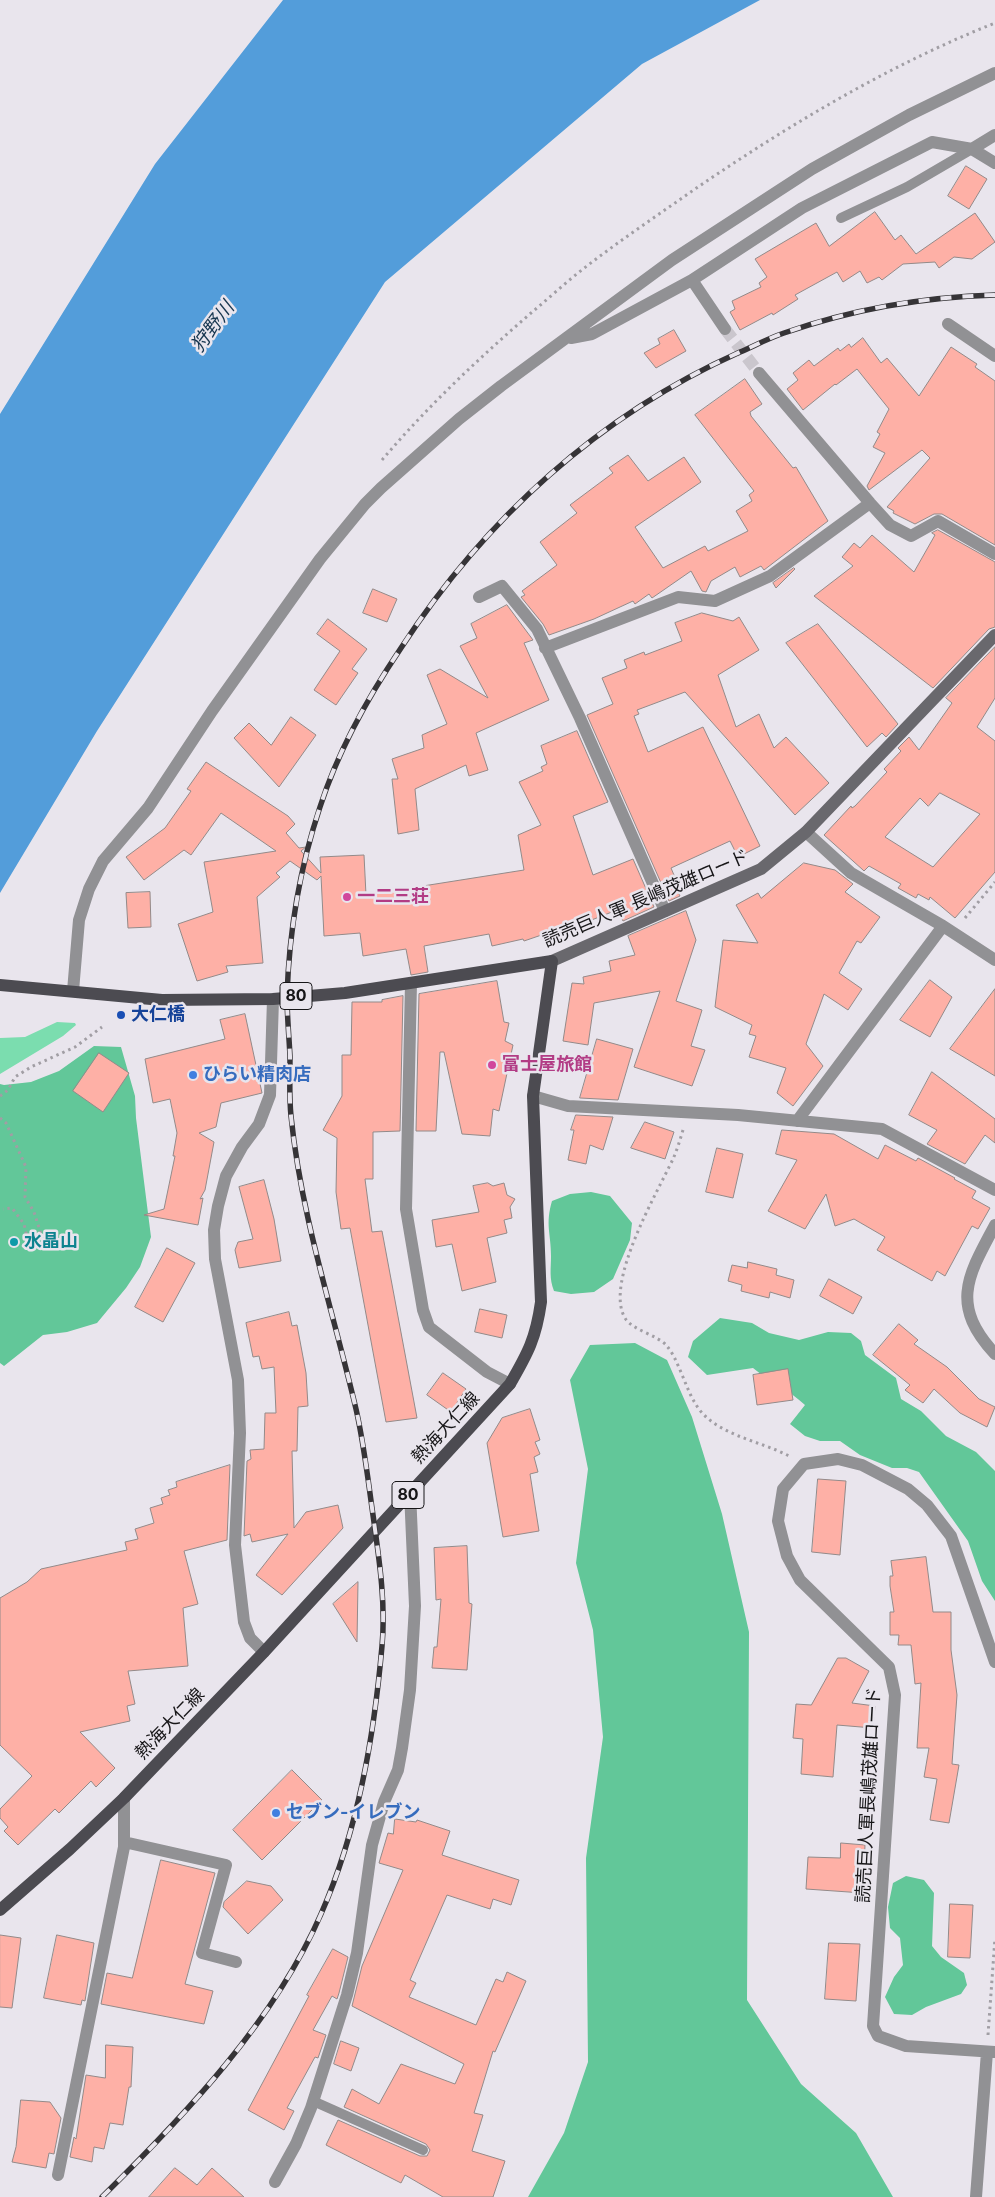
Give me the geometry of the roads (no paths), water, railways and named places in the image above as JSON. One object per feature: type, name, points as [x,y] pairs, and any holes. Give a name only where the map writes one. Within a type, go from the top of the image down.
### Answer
[{"type":"main road","name":"読売巨人軍 長嶋茂雄ロード","points":[[0,985],[162,1000],[273,999],[345,993],[552,961],[761,868],[806,832],[995,635]]},
{"type":"main road","name":"熱海大仁線","points":[[0,1910],[70,1849],[124,1798],[264,1652],[510,1384],[538,1328],[541,1302],[533,1096],[552,961]]},
{"type":"street","points":[[73,991],[79,920],[89,889],[103,862],[148,808],[212,711],[320,559],[366,504],[408,463],[466,414],[672,260],[812,169],[909,115],[995,73]]},
{"type":"street","points":[[972,149],[995,135]]},
{"type":"street","points":[[566,339],[592,334],[692,280],[802,208],[932,142],[972,149],[995,163]]},
{"type":"street","points":[[692,280],[726,329]]},
{"type":"street","points":[[948,324],[995,356]]},
{"type":"street","points":[[759,373],[890,525],[911,536],[938,521],[995,554]]},
{"type":"street","points":[[545,648],[678,597],[716,602],[770,576],[870,503]]},
{"type":"street","points":[[479,597],[502,586],[537,629],[580,718],[665,911]]},
{"type":"street","points":[[806,832],[851,873],[995,960]]},
{"type":"street","points":[[796,1121],[948,930]]},
{"type":"street","points":[[411,983],[406,1209],[423,1310],[428,1327],[488,1372],[510,1384]]},
{"type":"street","points":[[264,1652],[250,1638],[244,1622],[235,1545],[240,1433],[238,1380],[215,1259],[214,1230],[226,1176],[259,1124],[270,1096],[273,999]]},
{"type":"street","points":[[533,1096],[568,1106],[689,1113],[882,1129],[995,1190]]},
{"type":"street","points":[[995,1225],[971,1269],[967,1294],[970,1319],[983,1341],[995,1354]]},
{"type":"street","name":"読売巨人軍長嶋茂雄ロード","points":[[991,2052],[906,2046],[878,2036],[873,2026],[895,1695],[890,1668],[800,1580],[787,1556],[778,1521],[783,1489],[804,1464],[838,1459],[862,1465],[908,1490],[927,1505],[951,1536],[995,1662]]},
{"type":"street","points":[[275,2182],[296,2144],[313,2102],[347,1995],[357,1953],[372,1845],[384,1802],[398,1770],[410,1690],[415,1606],[410,1492]]},
{"type":"street","points":[[58,2175],[124,1842],[124,1798]]},
{"type":"street","points":[[124,1842],[226,1865],[202,1953],[236,1962]]},
{"type":"street","points":[[976,2197],[991,2052]]},
{"type":"lane","points":[[841,218],[907,187],[972,149]]},
{"type":"lane","points":[[313,2102],[423,2150]]},
{"type":"water","name":"狩野川","points":[[283,0],[760,0],[642,64],[385,282],[97,731],[0,893],[0,414],[155,164]]},
{"type":"tunnel","points":[[725,329],[759,373]]},
{"type":"railway","points":[[102,2197],[165,2133],[225,2065],[279,1992],[302,1954],[321,1914],[345,1849],[369,1749],[379,1680],[383,1630],[380,1564],[359,1422],[302,1190],[290,1108],[287,1004],[290,948],[301,877],[320,807],[345,745],[366,705],[401,648],[434,601],[470,556],[508,514],[549,475],[593,439],[639,407],[688,378],[778,335],[836,317],[888,306],[941,298],[995,295]]},
{"type":"place","name":"一二三荘","points":[[347,897]]},
{"type":"place","name":"大仁橋","points":[[121,1015]]},
{"type":"place","name":"富士屋旅館","points":[[492,1065]]},
{"type":"place","name":"ひらい精肉店","points":[[193,1075]]},
{"type":"place","name":"水晶山","points":[[14,1242]]},
{"type":"place","name":"セブン-イレブン","points":[[276,1813]]}]
